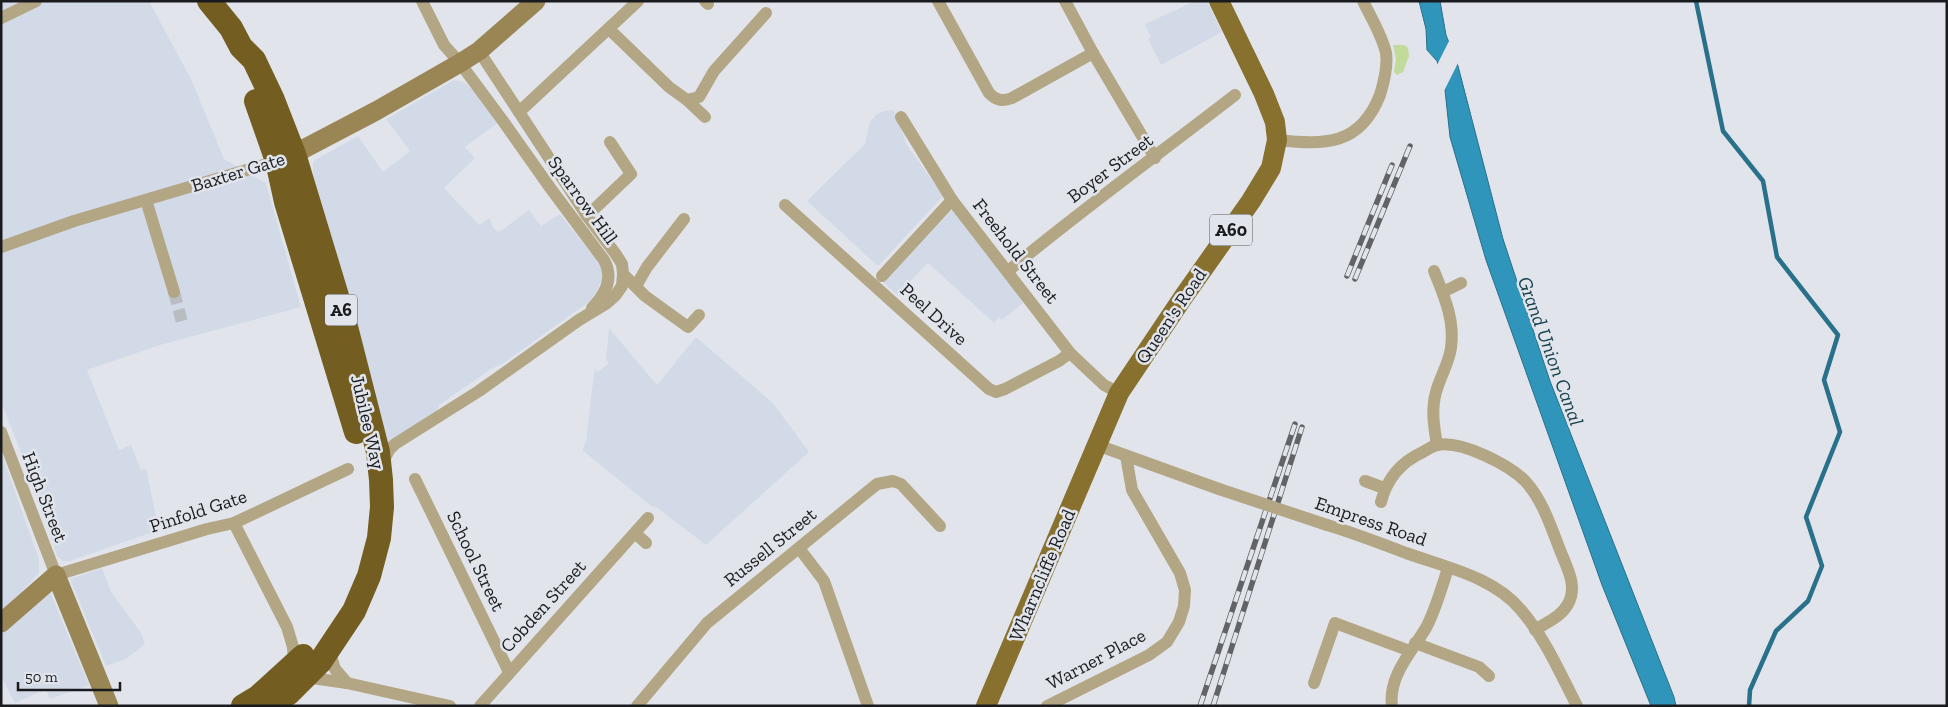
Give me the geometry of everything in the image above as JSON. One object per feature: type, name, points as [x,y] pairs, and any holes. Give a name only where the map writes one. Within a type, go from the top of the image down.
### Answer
[{"type":"highway","name":"A6","points":[[210,1],[231,28],[240,47],[242,63],[286,158]]},
{"type":"highway","name":"Jubilee Way","points":[[286,158],[344,319],[378,452],[382,506],[378,538],[369,576],[349,621],[329,651],[297,663]]},
{"type":"highway","name":"Jubilee Way","points":[[286,158],[286,202],[359,438],[367,484],[368,512],[359,563],[347,596],[327,630],[297,663]]},
{"type":"highway","name":"A6","points":[[243,706],[258,696],[297,663]]},
{"type":"highway","name":"A6","points":[[271,706],[289,693],[297,663]]},
{"type":"main road","name":"Queen's Road","points":[[1097,445],[1119,393],[1266,178],[1274,158],[1277,140],[1275,122],[1220,1]]},
{"type":"main road","name":"Wharncliffe Road","points":[[986,706],[1097,445]]},
{"type":"street","points":[[1,18],[36,1]]},
{"type":"street","name":"Sparrow Hill","points":[[422,1],[444,45],[460,63],[583,233],[599,251],[609,269],[608,285],[601,299],[579,320]]},
{"type":"street","name":"Baxter Gate","points":[[1,247],[74,222],[286,158],[460,63],[479,51],[536,1]]},
{"type":"street","points":[[519,112],[638,1]]},
{"type":"street","points":[[938,1],[989,93],[994,98],[1000,100],[1012,98],[1093,53]]},
{"type":"street","points":[[1065,1],[1093,53],[1155,158]]},
{"type":"street","points":[[1277,140],[1298,142],[1337,140],[1352,134],[1363,125],[1376,106],[1386,71],[1386,55],[1381,38],[1363,1]]},
{"type":"street","points":[[687,100],[699,97],[714,71],[766,13]]},
{"type":"street","points":[[608,30],[669,88],[687,100],[705,117]]},
{"type":"street","name":"Sparrow Hill","points":[[479,51],[587,216],[615,253],[622,264],[623,274]]},
{"type":"street","name":"Boyer Street","points":[[1008,272],[1046,239],[1155,158],[1235,95]]},
{"type":"street","name":"Freehold Street","points":[[901,117],[952,200],[1070,352],[1104,385],[1119,393]]},
{"type":"street","points":[[587,216],[631,174],[610,142]]},
{"type":"street","points":[[146,200],[174,292]]},
{"type":"street","points":[[882,276],[952,200]]},
{"type":"street","name":"Peel Drive","points":[[785,205],[989,389],[996,392],[1005,389],[1059,361],[1070,352]]},
{"type":"street","points":[[636,286],[647,267],[684,219]]},
{"type":"street","points":[[1434,271],[1451,318],[1452,335],[1451,350],[1436,391],[1433,411],[1437,445]]},
{"type":"street","points":[[380,468],[395,444],[493,381],[579,320],[607,303],[622,286],[623,274]]},
{"type":"street","points":[[623,274],[645,296],[688,327],[699,315]]},
{"type":"street","points":[[1443,292],[1461,283]]},
{"type":"street","name":"High Street","points":[[1,432],[56,574]]},
{"type":"street","name":"Empress Road","points":[[1097,445],[1478,579],[1499,591],[1521,609],[1547,648],[1577,706]]},
{"type":"street","points":[[1381,502],[1384,488],[1402,464],[1437,445],[1476,451],[1505,465],[1527,483],[1538,498],[1547,517],[1573,584],[1569,603],[1561,614],[1536,630]]},
{"type":"street","name":"Warner Place","points":[[1049,705],[1149,655],[1167,642],[1179,622],[1184,606],[1185,590],[1180,572],[1132,490],[1126,456]]},
{"type":"street","name":"Pinfold Gate","points":[[56,574],[207,529],[234,523],[348,469]]},
{"type":"street","name":"School Street","points":[[415,479],[416,496],[509,672]]},
{"type":"street","name":"Russell Street","points":[[637,706],[707,623],[877,484],[893,481],[908,490],[940,526]]},
{"type":"street","points":[[1365,481],[1384,488]]},
{"type":"street","name":"Cobden Street","points":[[480,706],[648,518]]},
{"type":"street","points":[[234,523],[287,627],[297,663],[347,683],[450,706]]},
{"type":"street","points":[[635,533],[646,543]]},
{"type":"street","points":[[800,548],[824,581],[868,706]]},
{"type":"street","points":[[1392,706],[1391,697],[1401,665],[1426,626],[1448,568]]},
{"type":"street","points":[[1,623],[56,574],[109,706]]},
{"type":"street","points":[[1314,683],[1335,623],[1479,667],[1489,676]]},
{"type":"street","points":[[329,651],[335,669],[347,683]]},
{"type":"shaded area","points":[[1,1],[149,1],[192,81],[224,159],[266,183],[301,307],[160,345],[87,370],[119,450],[131,445],[141,470],[146,469],[159,530],[70,561],[63,561],[57,556],[30,475],[1,402]]},
{"type":"shaded area","points":[[1195,1],[1207,1],[1222,32],[1161,65],[1148,39],[1151,37],[1145,24]]},
{"type":"shaded area","points":[[454,80],[463,82],[474,91],[499,122],[465,147],[475,158],[444,188],[479,225],[490,218],[493,228],[499,232],[529,210],[541,226],[560,214],[596,259],[601,268],[602,279],[590,301],[504,363],[491,369],[439,405],[436,415],[386,447],[344,297],[313,172],[313,163],[315,160],[358,136],[383,172],[410,151],[386,119]]},
{"type":"shaded area","points":[[894,110],[907,145],[943,196],[878,266],[807,201],[865,144],[870,122],[877,114]]},
{"type":"shaded area","points":[[953,209],[1024,302],[1002,320],[999,317],[994,323],[928,263],[897,295],[883,282]]},
{"type":"shaded area","points":[[609,328],[657,385],[696,337],[773,403],[809,452],[706,545],[656,507],[651,506],[582,450],[586,442],[595,369],[598,372],[609,363],[606,360]]},
{"type":"shaded area","points":[[1,452],[39,559],[39,573],[1,613]]},
{"type":"shaded area","points":[[102,568],[111,592],[141,633],[145,644],[126,659],[106,666],[70,579]]},
{"type":"shaded area","points":[[50,592],[89,685],[50,699],[46,689],[15,703],[1,676],[1,630]]},
{"type":"green space","points":[[1393,45],[1404,45],[1408,48],[1409,56],[1403,72],[1397,75],[1394,72],[1396,59]]},
{"type":"water","points":[[1419,1],[1440,1],[1446,35],[1458,66],[1503,239],[1550,381],[1676,706],[1651,706],[1602,585],[1486,260],[1450,137],[1445,90],[1437,61],[1427,50],[1426,29]]},
{"type":"pier","points":[[1450,39],[1459,61],[1443,93],[1436,67]]},
{"type":"waterway","points":[[1696,1],[1723,131],[1763,181],[1777,257],[1838,335],[1824,380],[1840,432],[1806,517],[1822,566],[1808,601],[1776,631],[1750,690],[1749,706]]},
{"type":"tunnel","points":[[174,292],[182,322]]},
{"type":"railway","points":[[1355,279],[1410,146]]},
{"type":"railway","points":[[1347,276],[1392,165]]},
{"type":"railway","points":[[1200,706],[1295,424]]},
{"type":"railway","points":[[1213,706],[1302,427]]},
{"type":"water label","name":"Grand Union Canal","points":[[1551,351]]}]
